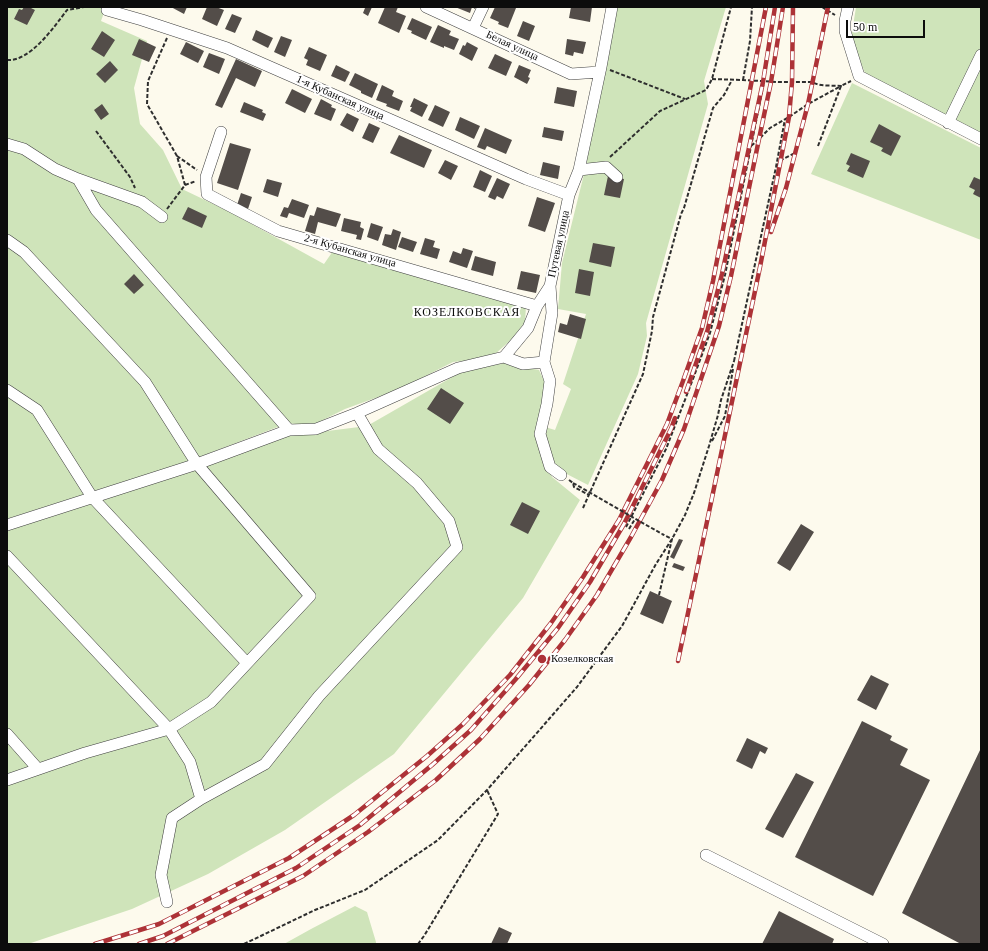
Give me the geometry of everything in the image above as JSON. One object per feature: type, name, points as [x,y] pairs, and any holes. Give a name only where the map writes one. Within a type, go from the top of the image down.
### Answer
[{"type":"street","name":"Белая улица","points":[[426,7],[571,74],[600,69]]},
{"type":"street","points":[[473,28],[483,7]]},
{"type":"street","name":"Путевая улица","points":[[561,475],[550,467],[540,434],[547,404],[550,381],[544,362],[552,313],[550,286],[569,195],[579,170],[612,7]]},
{"type":"street","points":[[848,7],[845,21],[845,31],[859,76],[981,139]]},
{"type":"street","name":"1-я Кубанская улица","points":[[107,8],[227,48],[526,179],[569,195]]},
{"type":"street","points":[[948,122],[981,55]]},
{"type":"street","name":"2-я Кубанская улица","points":[[220,132],[206,177],[207,194],[278,231],[537,306]]},
{"type":"street","points":[[7,144],[24,149],[55,169],[78,179],[142,202],[162,217]]},
{"type":"street","points":[[579,170],[606,167],[617,177]]},
{"type":"street","points":[[78,179],[96,210],[289,430]]},
{"type":"street","points":[[7,240],[24,252],[145,382],[197,464],[310,596],[211,702],[169,729],[85,753],[7,780]]},
{"type":"street","points":[[504,357],[528,328],[537,306],[550,286]]},
{"type":"street","points":[[7,525],[197,464],[289,430],[316,429],[357,414],[458,368],[504,357],[523,364],[544,362]]},
{"type":"street","points":[[7,390],[37,410],[92,497],[248,663]]},
{"type":"street","points":[[167,902],[161,875],[172,818],[200,799],[265,764],[319,696],[457,548],[449,521],[417,483],[378,449],[357,414]]},
{"type":"street","points":[[7,556],[169,729],[190,762],[200,799]]},
{"type":"street","points":[[7,734],[38,769]]},
{"type":"street","points":[[706,855],[883,944]]},
{"type":"path","points":[[7,60],[11,61],[28,54],[39,44],[67,10],[84,7]]},
{"type":"path","points":[[596,168],[660,111],[706,90],[712,79],[731,7]]},
{"type":"path","points":[[743,80],[750,41],[752,7]]},
{"type":"path","points":[[822,7],[845,21]]},
{"type":"path","points":[[162,217],[185,185],[177,156],[147,104],[148,81],[171,30]]},
{"type":"path","points":[[600,69],[685,99]]},
{"type":"path","points":[[751,146],[770,128],[808,104],[859,76]]},
{"type":"path","points":[[712,79],[764,82],[812,82],[817,85],[841,86]]},
{"type":"path","points":[[583,508],[643,374],[655,309],[681,214],[713,108],[724,95],[732,80]]},
{"type":"path","points":[[626,528],[666,449],[710,333],[725,275],[764,82]]},
{"type":"path","points":[[818,146],[841,86]]},
{"type":"path","points":[[709,446],[725,416],[734,361],[785,119]]},
{"type":"path","points":[[96,131],[130,177],[142,202]]},
{"type":"path","points":[[776,167],[781,160],[795,153]]},
{"type":"path","points":[[177,156],[206,177]]},
{"type":"path","points":[[244,944],[315,910],[365,890],[438,840],[487,790],[576,687],[622,626],[685,515],[694,493],[709,446],[721,400],[734,361]]},
{"type":"path","points":[[589,495],[574,487],[573,483],[672,539]]},
{"type":"path","points":[[629,529],[635,519]]},
{"type":"path","points":[[659,595],[672,539]]},
{"type":"path","points":[[418,944],[498,814],[487,790]]},
{"type":"green space","points":[[7,7],[106,7],[101,21],[147,41],[134,88],[140,124],[163,150],[182,189],[228,211],[324,264],[333,251],[526,306],[525,322],[512,339],[495,354],[473,360],[453,362],[400,389],[345,409],[311,426],[288,423],[189,461],[7,519]]},
{"type":"green space","points":[[617,7],[726,7],[704,81],[708,104],[646,323],[647,336],[638,374],[588,485],[559,470],[549,452],[545,427],[555,430],[571,389],[563,384],[586,314],[558,309],[562,263],[585,170]]},
{"type":"green space","points":[[856,7],[981,7],[981,135],[865,73],[851,39]]},
{"type":"green space","points":[[852,83],[981,148],[981,240],[811,174]]},
{"type":"green space","points":[[504,363],[539,370],[545,383],[536,441],[552,477],[580,500],[523,598],[394,754],[285,830],[208,874],[132,909],[28,944],[7,944],[7,530],[288,436],[367,426],[461,372]]},
{"type":"green space","points":[[355,906],[367,912],[376,944],[284,944],[311,929]]},
{"type":"building","points":[[24,7],[29,7],[35,10],[27,25],[14,19],[19,9],[22,10]]},
{"type":"building","points":[[171,7],[187,7],[184,14]]},
{"type":"building","points":[[207,7],[216,7],[224,10],[217,26],[202,19]]},
{"type":"building","points":[[362,7],[372,7],[368,16],[363,13],[365,8]]},
{"type":"building","points":[[385,7],[398,7],[396,12],[406,16],[399,33],[378,23]]},
{"type":"building","points":[[455,7],[472,7],[470,13]]},
{"type":"building","points":[[495,7],[516,8],[508,28],[498,24],[499,22],[490,18]]},
{"type":"building","points":[[571,7],[592,7],[590,22],[569,18]]},
{"type":"building","points":[[232,14],[242,18],[235,33],[225,29]]},
{"type":"building","points":[[412,18],[432,27],[426,40],[411,33],[412,31],[407,29]]},
{"type":"building","points":[[523,21],[535,26],[529,41],[517,36]]},
{"type":"building","points":[[438,25],[451,31],[449,35],[459,39],[454,50],[444,46],[444,48],[430,42]]},
{"type":"building","points":[[256,30],[273,38],[268,48],[252,40]]},
{"type":"building","points":[[102,31],[115,40],[104,57],[91,49]]},
{"type":"building","points":[[281,36],[292,40],[285,57],[274,52]]},
{"type":"building","points":[[139,39],[156,47],[149,62],[132,55]]},
{"type":"building","points":[[567,39],[586,42],[583,54],[574,52],[573,56],[565,54]]},
{"type":"building","points":[[186,42],[204,51],[198,63],[180,54]]},
{"type":"building","points":[[467,42],[478,48],[472,61],[459,54],[463,45],[465,46]]},
{"type":"building","points":[[309,47],[327,55],[320,71],[306,65],[308,60],[304,58]]},
{"type":"building","points":[[209,53],[225,59],[219,74],[203,67]]},
{"type":"building","points":[[495,54],[512,62],[506,76],[488,68]]},
{"type":"building","points":[[236,59],[262,71],[255,87],[236,78],[222,108],[215,105]]},
{"type":"building","points":[[110,61],[118,70],[105,83],[96,74]]},
{"type":"building","points":[[336,65],[350,72],[345,82],[331,76]]},
{"type":"building","points":[[519,65],[531,70],[528,77],[530,78],[527,84],[514,77]]},
{"type":"building","points":[[355,73],[378,84],[372,98],[349,85]]},
{"type":"building","points":[[382,85],[394,91],[392,96],[403,101],[399,111],[376,100]]},
{"type":"building","points":[[557,87],[577,91],[574,107],[554,103]]},
{"type":"building","points":[[292,89],[312,99],[305,113],[285,103]]},
{"type":"building","points":[[414,98],[428,105],[422,117],[410,111]]},
{"type":"building","points":[[321,99],[336,109],[331,121],[314,114]]},
{"type":"building","points":[[244,102],[263,110],[262,112],[266,114],[263,121],[240,112]]},
{"type":"building","points":[[102,104],[109,114],[101,120],[94,110]]},
{"type":"building","points":[[435,105],[450,112],[443,127],[428,120]]},
{"type":"building","points":[[347,113],[359,119],[353,132],[340,125]]},
{"type":"building","points":[[460,117],[480,126],[474,139],[455,130]]},
{"type":"building","points":[[369,123],[380,128],[373,143],[362,138]]},
{"type":"building","points":[[879,124],[901,136],[891,156],[881,151],[883,148],[870,142]]},
{"type":"building","points":[[544,127],[564,131],[562,141],[542,137]]},
{"type":"building","points":[[485,128],[512,140],[506,154],[487,146],[485,150],[477,147]]},
{"type":"building","points":[[399,135],[432,150],[424,168],[390,153]]},
{"type":"building","points":[[230,143],[251,149],[238,190],[217,183]]},
{"type":"building","points":[[851,153],[870,161],[863,178],[847,171],[850,166],[846,164]]},
{"type":"building","points":[[445,160],[458,166],[451,180],[438,173]]},
{"type":"building","points":[[543,162],[560,166],[558,179],[540,175]]},
{"type":"building","points":[[480,170],[492,176],[485,192],[473,187]]},
{"type":"building","points":[[608,176],[624,179],[620,198],[604,195]]},
{"type":"building","points":[[974,177],[981,180],[981,198],[973,194],[975,190],[969,187]]},
{"type":"building","points":[[497,178],[510,184],[503,199],[497,196],[495,200],[488,197]]},
{"type":"building","points":[[267,179],[282,183],[278,197],[263,192]]},
{"type":"building","points":[[241,193],[252,197],[248,209],[237,205]]},
{"type":"building","points":[[537,197],[555,203],[545,232],[528,226]]},
{"type":"building","points":[[292,199],[309,205],[304,218],[289,213],[287,218],[280,216],[284,207],[288,208]]},
{"type":"building","points":[[188,207],[207,216],[202,228],[182,219]]},
{"type":"building","points":[[317,207],[341,214],[336,227],[318,222],[315,234],[305,231],[310,215],[314,216]]},
{"type":"building","points":[[344,218],[361,222],[360,227],[364,229],[361,240],[356,239],[357,235],[341,231]]},
{"type":"building","points":[[371,223],[383,227],[378,241],[367,237]]},
{"type":"building","points":[[393,229],[401,232],[396,250],[382,245],[385,234],[391,235]]},
{"type":"building","points":[[402,237],[417,242],[413,252],[398,247]]},
{"type":"building","points":[[425,238],[435,241],[433,247],[440,249],[437,259],[420,254]]},
{"type":"building","points":[[593,243],[615,247],[611,267],[589,262]]},
{"type":"building","points":[[463,248],[473,251],[467,268],[449,262],[453,251],[461,254]]},
{"type":"building","points":[[475,256],[496,262],[493,276],[471,270]]},
{"type":"building","points":[[579,269],[594,272],[590,296],[575,293]]},
{"type":"building","points":[[521,271],[540,275],[536,293],[517,289]]},
{"type":"building","points":[[134,274],[144,285],[134,294],[124,284]]},
{"type":"building","points":[[570,314],[586,319],[581,339],[558,332],[560,323],[567,325]]},
{"type":"building","points":[[441,388],[464,403],[450,424],[427,409]]},
{"type":"building","points":[[522,502],[540,511],[528,534],[510,525]]},
{"type":"building","points":[[801,524],[814,532],[790,571],[777,563]]},
{"type":"building","points":[[679,539],[683,540],[674,559],[670,557]]},
{"type":"building","points":[[674,563],[685,567],[683,571],[672,567]]},
{"type":"building","points":[[650,591],[672,601],[663,624],[640,614]]},
{"type":"building","points":[[871,675],[889,684],[876,710],[857,700]]},
{"type":"building","points":[[862,721],[892,736],[890,740],[908,749],[900,765],[930,780],[873,896],[795,857]]},
{"type":"building","points":[[747,738],[768,748],[765,754],[760,751],[752,769],[736,761]]},
{"type":"building","points":[[981,748],[981,944],[961,944],[902,913]]},
{"type":"building","points":[[796,773],[814,782],[783,838],[765,829]]},
{"type":"building","points":[[779,911],[834,939],[832,944],[762,944]]},
{"type":"building","points":[[499,927],[512,933],[507,944],[491,944]]},
{"type":"railway","points":[[95,944],[159,924],[289,858],[354,815],[427,756],[463,724],[510,675],[551,623],[583,577],[619,520],[667,424],[702,328],[713,281],[766,7]]},
{"type":"railway","points":[[686,392],[707,332],[722,274],[763,82],[775,7]]},
{"type":"railway","points":[[167,944],[303,876],[368,832],[436,780],[480,739],[529,685],[565,640],[597,595],[662,480],[684,429],[719,326],[731,276],[771,82],[783,7]]},
{"type":"railway","points":[[678,661],[760,267],[789,117],[792,82],[793,7]]},
{"type":"railway","points":[[771,232],[786,188],[808,104],[828,7]]},
{"type":"railway","points":[[139,944],[163,936],[296,868],[360,825],[432,765],[471,730],[558,628],[590,582],[624,524],[675,418]]},
{"type":"place","name":"Козелковская","points":[[542,659]]},
{"type":"district","name":"КОЗЕЛКОВСКАЯ","points":[[467,313]]}]
